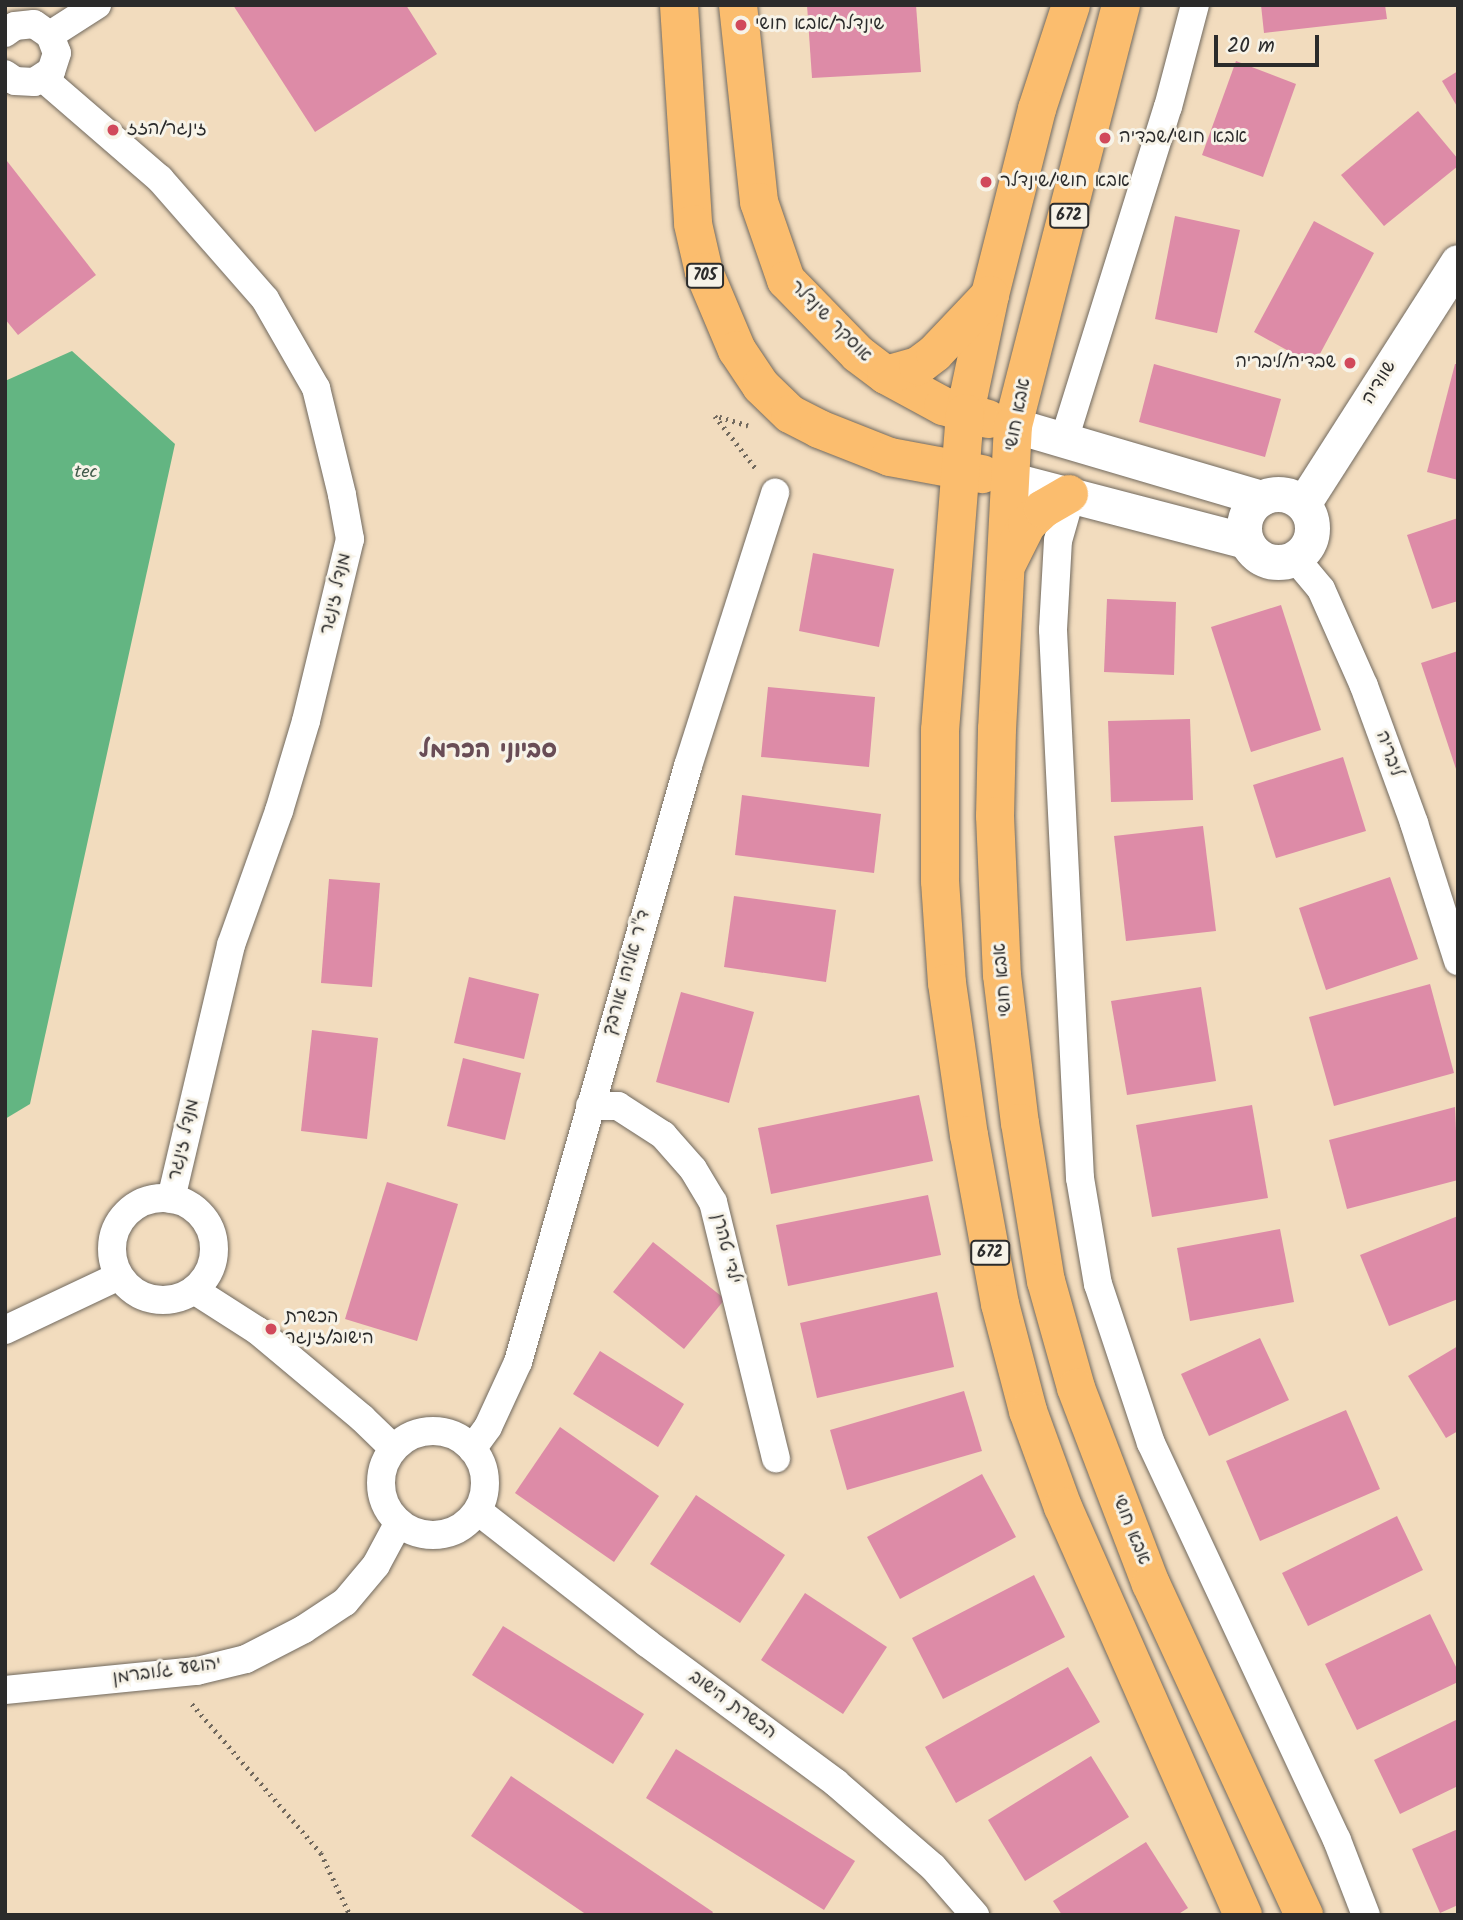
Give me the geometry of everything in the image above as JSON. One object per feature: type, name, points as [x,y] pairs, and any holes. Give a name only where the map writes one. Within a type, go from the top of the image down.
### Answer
[{"type":"main road","name":"705","points":[[679,5],[694,224],[704,272],[721,319],[737,350],[761,386],[790,414],[819,429],[890,457],[929,491],[943,513],[953,546]]},
{"type":"main road","name":"אוסקר שינדלר","points":[[737,5],[759,202],[786,280],[858,354],[886,375],[943,406],[1013,425]]},
{"type":"main road","name":"672","points":[[1071,5],[1037,109],[990,295],[965,413],[958,470],[940,730],[940,881],[947,983],[969,1135],[1000,1304],[1028,1411],[1063,1507],[1243,1915]]},
{"type":"main road","name":"אבא חושי","points":[[1121,5],[1013,425],[1008,479],[996,804],[1002,975],[1020,1123],[1046,1281],[1076,1388],[1151,1584],[1304,1915]]},
{"type":"main road","points":[[886,375],[903,372],[927,359],[990,295]]},
{"type":"main road","points":[[890,457],[1008,479]]},
{"type":"main road","points":[[1006,567],[1027,524],[1043,509],[1075,496]]},
{"type":"street","points":[[50,35],[97,5]]},
{"type":"street","points":[[1064,440],[1168,107],[1195,5]]},
{"type":"street","points":[[5,74],[24,83],[43,78],[51,71],[57,53],[50,35],[43,28],[24,23],[6,31]]},
{"type":"street","name":"מנדל זינגר","points":[[43,78],[160,179],[265,299],[316,388],[350,538],[306,721],[279,811],[231,945],[171,1199]]},
{"type":"street","name":"שוודיה","points":[[1303,504],[1458,262]]},
{"type":"street","points":[[1013,425],[1261,498]]},
{"type":"street","points":[[1008,479],[1246,541],[1262,558],[1284,561],[1296,558],[1310,542],[1312,533],[1309,512],[1303,504],[1283,494],[1261,498],[1253,504],[1244,521],[1246,541]]},
{"type":"street","name":"ד\"ר אליהו אורבך","points":[[472,1449],[488,1427],[518,1362],[688,766],[775,493]]},
{"type":"street","points":[[1075,496],[1068,506],[1058,540],[1053,631],[1080,1178],[1098,1283],[1151,1443],[1337,1839],[1366,1915]]},
{"type":"street","name":"ליבריה","points":[[1296,558],[1321,589],[1364,687],[1414,823],[1458,961]]},
{"type":"street","name":"ילדי טהרן","points":[[590,1106],[618,1107],[663,1135],[693,1169],[713,1202],[776,1458]]},
{"type":"street","points":[[155,1199],[171,1199],[187,1204],[201,1215],[210,1229],[214,1245],[213,1263],[206,1278],[194,1290],[170,1300],[145,1297],[130,1289],[119,1276],[112,1243],[126,1214],[139,1204],[155,1199]]},
{"type":"street","points":[[5,1330],[119,1276]]},
{"type":"street","points":[[194,1290],[258,1331],[362,1418],[393,1448]]},
{"type":"street","points":[[434,1431],[458,1437],[472,1449],[484,1468],[485,1488],[478,1511],[462,1528],[438,1536],[420,1535],[398,1524],[382,1500],[380,1488],[381,1469],[393,1448],[415,1433],[434,1431]]},
{"type":"street","name":"הכשרת הישוב","points":[[478,1511],[647,1643],[835,1783],[933,1867],[975,1915]]},
{"type":"street","name":"יהושע גלוברמן","points":[[5,1690],[167,1675],[246,1659],[304,1629],[345,1602],[376,1565],[398,1524]]},
{"type":"path","points":[[167,1675],[321,1853],[349,1915]]},
{"type":"green space","name":"tec","points":[[72,351],[175,444],[30,1104],[5,1119],[5,381]]},
{"type":"building","points":[[233,5],[406,5],[437,54],[315,132]]},
{"type":"building","points":[[807,5],[916,5],[921,72],[812,78]]},
{"type":"building","points":[[1261,5],[1385,5],[1387,19],[1264,33]]},
{"type":"building","points":[[1236,61],[1296,84],[1263,177],[1202,155]]},
{"type":"building","points":[[1458,71],[1458,108],[1442,81]]},
{"type":"building","points":[[1418,111],[1458,159],[1458,166],[1384,226],[1341,175]]},
{"type":"building","points":[[7,161],[96,275],[18,335],[5,319]]},
{"type":"building","points":[[1175,216],[1240,230],[1217,333],[1155,319]]},
{"type":"building","points":[[1314,221],[1374,253],[1314,365],[1254,332]]},
{"type":"building","points":[[1154,364],[1281,399],[1265,457],[1139,422]]},
{"type":"building","points":[[1455,364],[1458,364],[1458,480],[1427,472]]},
{"type":"building","points":[[1458,518],[1458,601],[1432,609],[1407,535]]},
{"type":"building","points":[[813,553],[894,569],[879,647],[799,631]]},
{"type":"building","points":[[1107,599],[1176,602],[1174,675],[1104,672]]},
{"type":"building","points":[[1281,605],[1321,730],[1251,752],[1211,627]]},
{"type":"building","points":[[1458,651],[1458,772],[1457,772],[1421,663]]},
{"type":"building","points":[[768,687],[875,697],[869,767],[761,757]]},
{"type":"building","points":[[1190,719],[1193,800],[1111,802],[1108,721]]},
{"type":"building","points":[[1343,757],[1366,831],[1276,858],[1253,785]]},
{"type":"building","points":[[742,795],[881,814],[874,873],[735,855]]},
{"type":"building","points":[[1203,826],[1216,931],[1126,941],[1114,836]]},
{"type":"building","points":[[1390,877],[1418,959],[1326,990],[1299,908]]},
{"type":"building","points":[[329,879],[380,883],[372,987],[321,983]]},
{"type":"building","points":[[734,896],[836,910],[826,982],[724,967]]},
{"type":"building","points":[[469,977],[539,994],[524,1059],[454,1043]]},
{"type":"building","points":[[1430,984],[1454,1073],[1334,1106],[1309,1017]]},
{"type":"building","points":[[1201,987],[1216,1081],[1127,1095],[1111,1001]]},
{"type":"building","points":[[681,992],[754,1012],[729,1103],[656,1082]]},
{"type":"building","points":[[312,1030],[378,1038],[367,1139],[301,1131]]},
{"type":"building","points":[[463,1058],[521,1073],[505,1140],[447,1126]]},
{"type":"building","points":[[919,1095],[933,1161],[771,1194],[758,1128]]},
{"type":"building","points":[[1252,1105],[1268,1198],[1152,1217],[1136,1125]]},
{"type":"building","points":[[1455,1107],[1458,1180],[1347,1209],[1329,1140]]},
{"type":"building","points":[[387,1182],[458,1204],[417,1341],[345,1319]]},
{"type":"building","points":[[928,1195],[941,1255],[788,1286],[776,1225]]},
{"type":"building","points":[[1458,1216],[1458,1299],[1389,1326],[1360,1255]]},
{"type":"building","points":[[1280,1229],[1294,1302],[1190,1321],[1177,1248]]},
{"type":"building","points":[[653,1242],[725,1299],[684,1349],[613,1292]]},
{"type":"building","points":[[937,1292],[954,1367],[817,1398],[800,1323]]},
{"type":"building","points":[[1260,1338],[1289,1400],[1209,1436],[1181,1374]]},
{"type":"building","points":[[1458,1346],[1458,1431],[1446,1438],[1408,1376]]},
{"type":"building","points":[[600,1351],[684,1404],[658,1447],[573,1394]]},
{"type":"building","points":[[964,1391],[982,1451],[847,1490],[830,1430]]},
{"type":"building","points":[[1346,1410],[1380,1489],[1260,1541],[1226,1461]]},
{"type":"building","points":[[560,1427],[659,1496],[614,1562],[515,1493]]},
{"type":"building","points":[[982,1474],[1016,1537],[900,1599],[867,1537]]},
{"type":"building","points":[[696,1495],[785,1555],[740,1623],[650,1564]]},
{"type":"building","points":[[1397,1516],[1423,1570],[1308,1626],[1282,1573]]},
{"type":"building","points":[[1034,1575],[1065,1637],[943,1699],[912,1638]]},
{"type":"building","points":[[805,1593],[887,1647],[843,1714],[761,1660]]},
{"type":"building","points":[[1430,1614],[1458,1671],[1458,1682],[1357,1730],[1325,1664]]},
{"type":"building","points":[[503,1626],[644,1714],[613,1764],[472,1675]]},
{"type":"building","points":[[1068,1667],[1100,1722],[956,1803],[925,1747]]},
{"type":"building","points":[[1458,1719],[1458,1786],[1400,1814],[1374,1760]]},
{"type":"building","points":[[676,1749],[855,1861],[824,1910],[646,1798]]},
{"type":"building","points":[[1091,1756],[1129,1817],[1025,1881],[988,1820]]},
{"type":"building","points":[[511,1776],[713,1912],[711,1915],[587,1915],[471,1836]]},
{"type":"building","points":[[1458,1829],[1458,1905],[1440,1913],[1412,1849]]},
{"type":"building","points":[[1146,1842],[1188,1908],[1177,1915],[1062,1915],[1053,1901]]},
{"type":"place","name":"שינדלר/אבא חושי","points":[[741,25]]},
{"type":"place","name":"זינגר/הזז","points":[[113,130]]},
{"type":"place","name":"אבא חושי/שבדיה","points":[[1105,138]]},
{"type":"place","name":"אבא חושי/שינדלר","points":[[986,182]]},
{"type":"place","name":"שבדיה/ליבריה","points":[[1350,363]]},
{"type":"place","name":"הכשרת הישוב/זינגר","points":[[271,1329]]},
{"type":"district","name":"סביוני הכרמל","points":[[488,751]]}]
